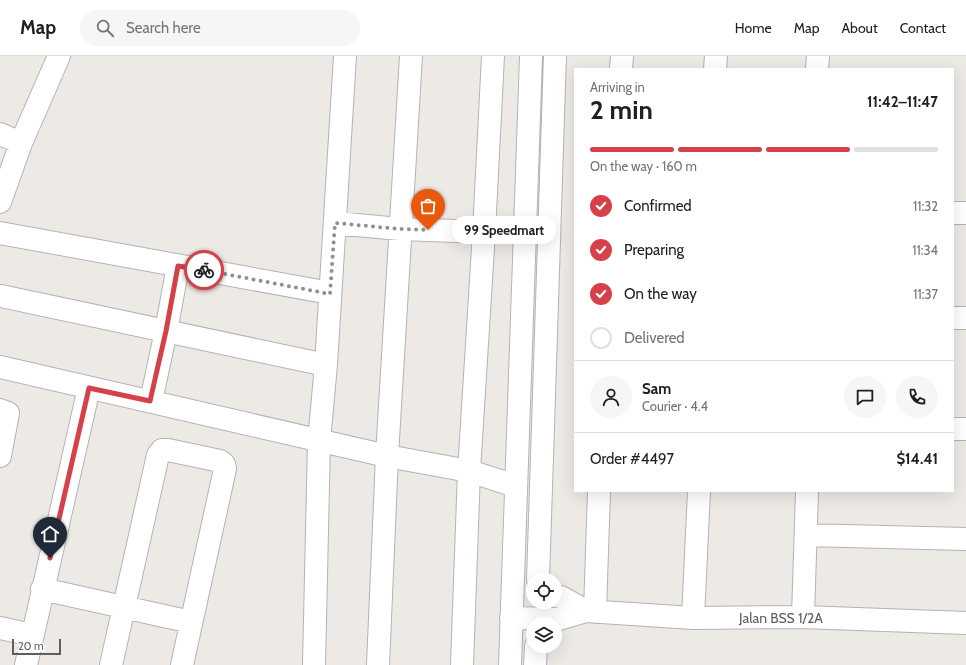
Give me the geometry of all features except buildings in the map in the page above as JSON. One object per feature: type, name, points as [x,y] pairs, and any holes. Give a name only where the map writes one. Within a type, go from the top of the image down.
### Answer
[{"type":"street","points":[[0,202],[21,143],[59,56]]},
{"type":"street","points":[[314,665],[319,441],[326,365],[345,56]]},
{"type":"street","points":[[378,665],[387,456],[411,56]]},
{"type":"street","points":[[462,665],[469,471],[493,56]]},
{"type":"street","points":[[510,665],[511,618],[523,593],[516,486],[532,56]]},
{"type":"street","points":[[538,573],[555,56]]},
{"type":"street","points":[[621,68],[622,56]]},
{"type":"street","points":[[716,56],[716,68]]},
{"type":"street","points":[[817,68],[818,56]]},
{"type":"street","points":[[0,134],[21,143]]},
{"type":"street","points":[[954,213],[966,213]]},
{"type":"street","points":[[335,223],[400,229],[484,232]]},
{"type":"street","points":[[0,233],[330,294]]},
{"type":"street","points":[[150,401],[166,331],[178,266]]},
{"type":"street","points":[[1,296],[326,365]]},
{"type":"street","points":[[954,318],[966,318]]},
{"type":"street","points":[[0,367],[319,441],[387,456],[469,471],[516,486]]},
{"type":"street","points":[[26,665],[89,388]]},
{"type":"street","points":[[0,410],[8,413],[0,456]]},
{"type":"street","points":[[954,429],[966,429]]},
{"type":"street","points":[[111,665],[158,455],[162,450],[220,461],[224,464],[182,665]]},
{"type":"street","points":[[591,612],[599,492]]},
{"type":"street","points":[[693,618],[699,492]]},
{"type":"street","points":[[803,617],[808,492]]},
{"type":"street","points":[[806,535],[966,539]]},
{"type":"street","points":[[42,590],[191,622]]},
{"type":"street","points":[[562,598],[591,612]]},
{"type":"street","points":[[511,618],[537,615],[560,619],[591,612]]},
{"type":"street","name":"Jalan BSS 1/2A","points":[[591,612],[693,618],[803,617],[966,623]]},
{"type":"street","points":[[0,628],[32,635]]},
{"type":"street","points":[[535,665],[536,653]]},
{"type":"way so far","points":[[204,270],[330,294],[335,223],[428,230]]},
{"type":"place","name":"99 Speedmart","points":[[428,230]]},
{"type":"route","points":[[50,558],[89,388],[150,401],[166,331],[178,266],[204,270]]}]
